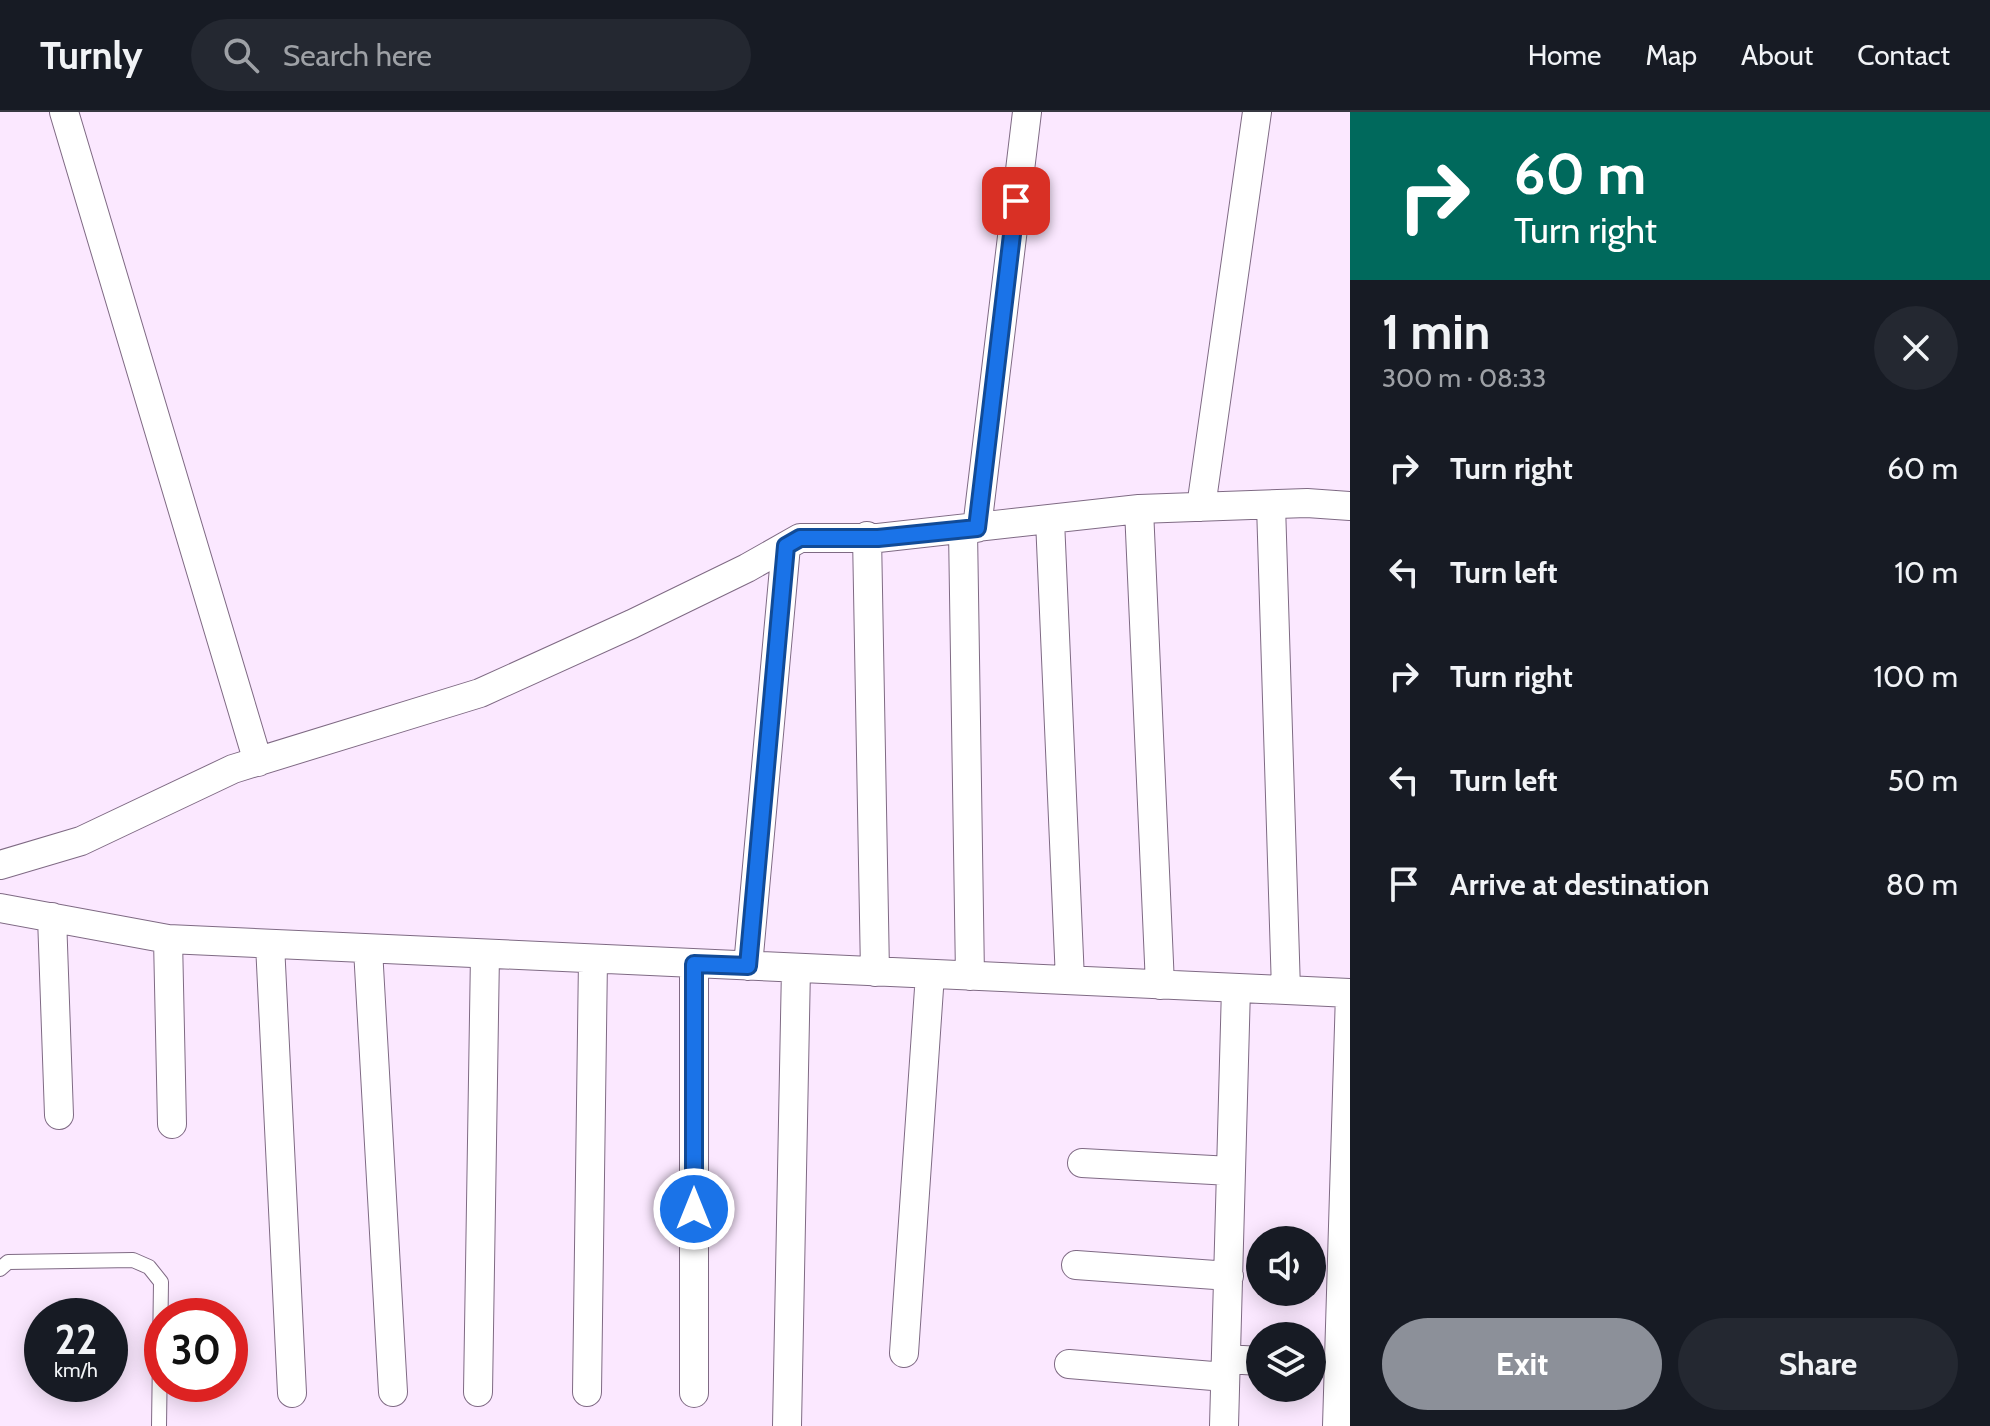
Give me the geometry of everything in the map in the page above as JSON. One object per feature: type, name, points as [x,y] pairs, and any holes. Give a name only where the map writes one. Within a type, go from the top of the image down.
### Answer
[{"type":"street","points":[[64,112],[258,762]]},
{"type":"street","points":[[970,976],[970,529],[1027,112]]},
{"type":"street","points":[[1201,507],[1257,112]]},
{"type":"street","points":[[0,865],[81,841],[233,769],[480,693],[632,624],[800,538],[878,538],[1139,509],[1307,503],[1350,506]]},
{"type":"street","points":[[1271,505],[1286,990]]},
{"type":"street","points":[[1139,509],[1160,985]]},
{"type":"street","points":[[1050,520],[1070,980]]},
{"type":"street","points":[[867,536],[875,972]]},
{"type":"street","points":[[748,966],[786,546]]},
{"type":"street","points":[[0,908],[168,939],[1350,993],[1333,1365],[1337,1426]]},
{"type":"street","points":[[52,917],[59,1115]]},
{"type":"street","points":[[168,939],[172,1124]]},
{"type":"street","points":[[270,944],[292,1393]]},
{"type":"street","points":[[368,949],[393,1392]]},
{"type":"street","points":[[478,1392],[485,954]]},
{"type":"street","points":[[587,1392],[593,959]]},
{"type":"street","points":[[694,964],[694,1393]]},
{"type":"street","points":[[787,1426],[796,968]]},
{"type":"street","points":[[904,1353],[930,974]]},
{"type":"street","points":[[1224,1426],[1236,988]]},
{"type":"street","points":[[1082,1163],[1231,1171]]},
{"type":"street","points":[[1076,1265],[1229,1276]]},
{"type":"street","points":[[1069,1364],[1226,1368],[1246,1364]]},
{"type":"lane","points":[[0,1269],[8,1262],[118,1260],[133,1260],[149,1267],[161,1282],[159,1426]]},
{"type":"route","points":[[694,1209],[694,964],[748,966],[786,546],[800,538],[878,538],[977,528],[1016,201]]}]
